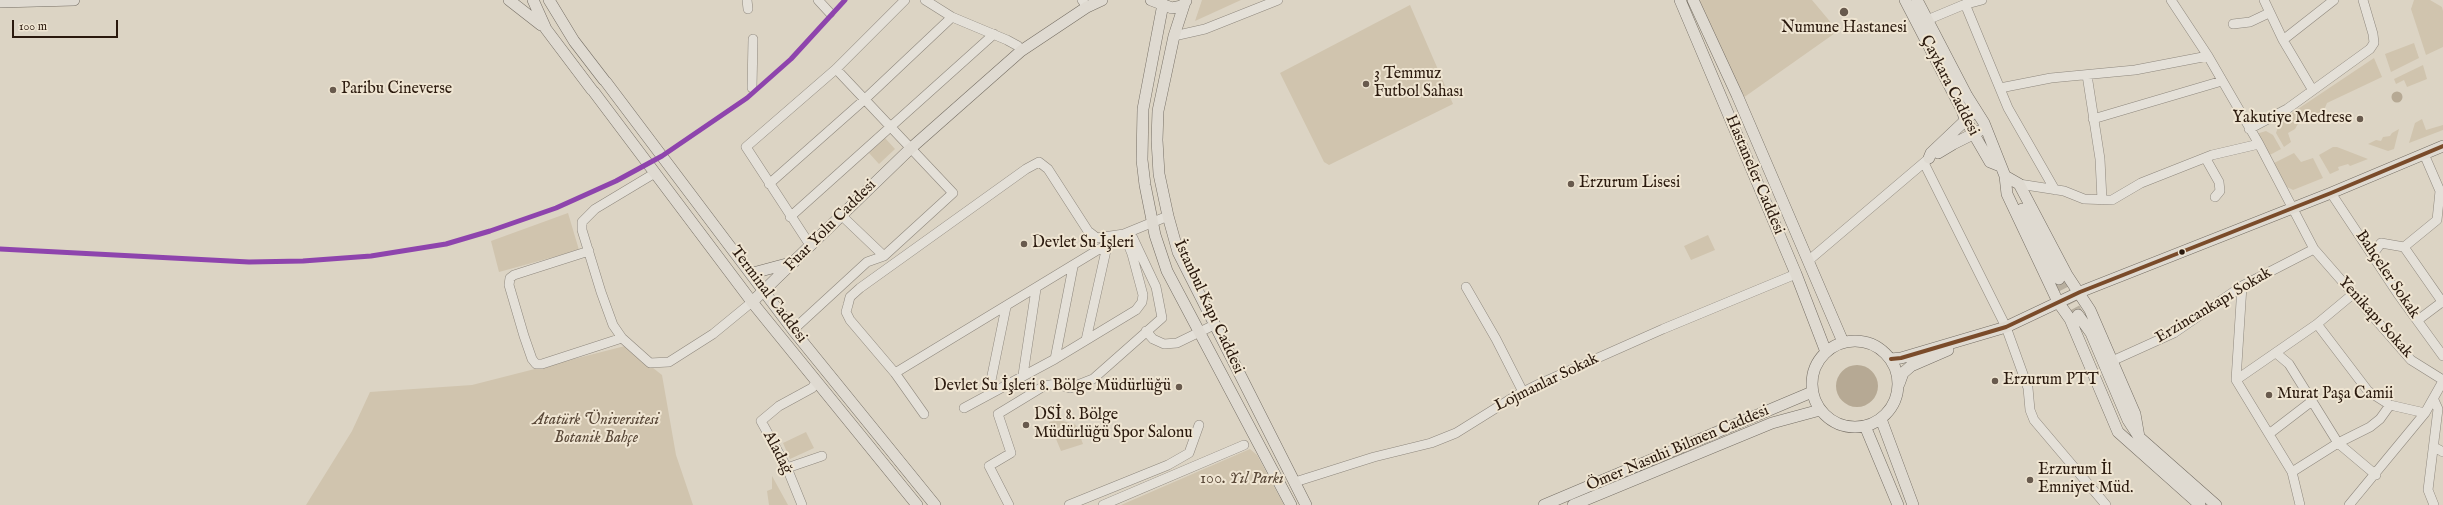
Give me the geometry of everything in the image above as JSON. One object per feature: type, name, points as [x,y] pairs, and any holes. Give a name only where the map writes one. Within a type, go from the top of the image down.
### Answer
[{"type":"main road","points":[[0,2],[72,0]]},
{"type":"main road","points":[[509,0],[546,29]]},
{"type":"main road","name":"Terminal Caddesi","points":[[533,0],[546,29],[752,302],[918,505]]},
{"type":"main road","name":"Terminal Caddesi","points":[[549,0],[574,41],[753,273],[793,330],[935,505]]},
{"type":"main road","name":"Fuar Yolu Caddesi","points":[[752,302],[766,291],[810,245],[910,149],[1021,51],[1084,4],[1102,0]]},
{"type":"main road","points":[[1151,0],[1162,2],[1172,8],[1186,1]]},
{"type":"main road","name":"Hastaneler Caddesi","points":[[1680,0],[1796,274],[1826,352]]},
{"type":"main road","name":"Hastaneler Caddesi","points":[[1693,0],[1737,95],[1843,342]]},
{"type":"main road","name":"Çaykara Caddesi","points":[[1905,0],[1962,110],[1965,119],[1990,162],[2002,171]]},
{"type":"main road","name":"Çaykara Caddesi","points":[[1917,0],[1986,127],[1999,158],[2002,171],[2064,278]]},
{"type":"main road","name":"İstanbul Kapı Caddesi","points":[[1186,1],[1174,36],[1158,111],[1157,140],[1160,174],[1168,216],[1178,252],[1306,505]]},
{"type":"main road","points":[[1162,2],[1143,109],[1143,166],[1152,222],[1167,271],[1198,333],[1291,505]]},
{"type":"main road","points":[[593,91],[603,93],[606,89],[605,81]]},
{"type":"main road","points":[[1926,160],[1931,153],[1965,119],[1977,111]]},
{"type":"main road","points":[[1926,160],[1986,127]]},
{"type":"main road","points":[[1898,384],[1896,371],[1891,359],[1884,351],[1864,342],[1843,342],[1826,352],[1814,370],[1812,392],[1820,410],[1829,419],[1840,425],[1865,426],[1881,419],[1894,403],[1902,373],[1912,366],[2006,327],[2080,292],[2331,193],[2443,146]]},
{"type":"main road","points":[[2002,171],[2019,184],[2064,278],[2080,292],[2090,310],[2135,414],[2135,440]]},
{"type":"main road","points":[[2002,171],[2007,194],[2058,302],[2070,319],[2118,432],[2135,440],[2216,505]]},
{"type":"main road","points":[[753,273],[795,262]]},
{"type":"main road","points":[[2051,288],[2064,284],[2064,278]]},
{"type":"main road","points":[[2070,319],[2072,314],[2082,310],[2090,310]]},
{"type":"main road","points":[[2135,440],[2091,333],[2078,315],[2084,335],[2135,440],[2199,504]]},
{"type":"main road","points":[[1891,359],[1901,358],[2006,327]]},
{"type":"main road","name":"Ömer Nasuhi Bilmen Caddesi","points":[[1566,502],[1812,392]]},
{"type":"main road","name":"Ömer Nasuhi Bilmen Caddesi","points":[[1544,505],[1566,502],[1772,423],[1820,410]]},
{"type":"main road","points":[[1881,419],[1913,505]]},
{"type":"main road","points":[[1865,426],[1898,505]]},
{"type":"street","points":[[818,0],[830,13]]},
{"type":"street","points":[[810,245],[790,217],[746,148],[836,69],[905,0]]},
{"type":"street","points":[[925,0],[952,17],[994,34],[1018,46],[1021,51]]},
{"type":"street","points":[[1174,36],[1205,29],[1278,0]]},
{"type":"street","points":[[1927,20],[1963,3],[1982,0]]},
{"type":"street","name":"Yenikapı Sokak","points":[[2171,0],[2208,56],[2259,144],[2314,249],[2411,360],[2443,380]]},
{"type":"street","points":[[2264,0],[2283,40],[2312,89]]},
{"type":"street","points":[[2283,40],[2334,0]]},
{"type":"street","points":[[2249,128],[2287,109],[2312,89],[2366,53],[2374,43],[2363,0]]},
{"type":"street","points":[[1963,3],[2008,108],[2055,190]]},
{"type":"street","points":[[2233,24],[2250,22],[2269,13]]},
{"type":"street","points":[[769,184],[864,100],[952,17]]},
{"type":"street","points":[[790,217],[994,34]]},
{"type":"street","points":[[752,39],[752,88]]},
{"type":"street","points":[[2000,88],[2051,78],[2130,71],[2208,56]]},
{"type":"street","points":[[793,330],[867,262],[884,256],[953,193],[836,69]]},
{"type":"street","points":[[2087,75],[2102,200]]},
{"type":"street","points":[[2093,119],[2222,80]]},
{"type":"street","points":[[2019,184],[2055,190],[2084,199],[2112,200],[2141,183],[2206,159],[2212,155],[2259,144]]},
{"type":"street","points":[[2404,247],[2437,220],[2441,191],[2424,154]]},
{"type":"street","points":[[2206,159],[2219,182],[2220,191],[2215,197]]},
{"type":"street","points":[[1808,261],[1926,160],[2006,327],[2028,388],[2030,410],[2034,420],[2106,505]]},
{"type":"street","points":[[924,414],[895,373],[850,320],[846,312],[850,297],[1026,169],[1039,162],[1048,169],[1088,231],[1097,238],[1127,233]]},
{"type":"street","name":"Fuar Yolu Caddesi","points":[[655,173],[586,216],[582,222],[582,230],[613,325],[622,338],[650,363],[669,362],[713,334],[752,302]]},
{"type":"street","name":"Bahçeler Sokak","points":[[2331,193],[2373,254],[2398,294],[2443,356]]},
{"type":"street","points":[[841,215],[884,256]]},
{"type":"street","points":[[895,373],[1127,233],[1168,216]]},
{"type":"street","points":[[1009,505],[989,466],[1011,453],[998,414],[1044,386],[1056,384],[1070,388],[1093,379],[1162,318],[1161,304],[1141,253],[1127,233]]},
{"type":"street","points":[[964,408],[1055,359],[1136,310],[1142,302],[1143,295],[1127,233]]},
{"type":"street","points":[[2373,254],[2382,243],[2404,247],[2441,298],[2418,320]]},
{"type":"street","points":[[1086,340],[1107,246]]},
{"type":"street","name":"Erzincankapı Sokak","points":[[2112,361],[2174,333],[2242,286],[2314,249]]},
{"type":"street","points":[[589,251],[514,275],[509,281],[532,359],[536,364],[542,364],[622,338]]},
{"type":"street","points":[[1055,359],[1072,266]]},
{"type":"street","name":"Lojmanlar Sokak","points":[[1295,482],[1374,457],[1431,443],[1456,433],[1523,392],[1662,330],[1796,274]]},
{"type":"street","points":[[2242,286],[2236,380],[2292,472],[2300,505]]},
{"type":"street","points":[[1466,287],[1496,338],[1523,392]]},
{"type":"street","points":[[1023,375],[1036,289]]},
{"type":"street","points":[[2236,380],[2317,324],[2353,294]]},
{"type":"street","points":[[988,394],[1006,307]]},
{"type":"street","points":[[2317,324],[2368,391],[2390,405],[2425,413]]},
{"type":"street","points":[[1146,331],[1153,339],[1164,344],[1177,343],[1214,325]]},
{"type":"street","points":[[2276,353],[2289,364],[2338,443],[2376,475]]},
{"type":"street","points":[[2349,505],[2376,475],[2425,413],[2434,400],[2443,380]]},
{"type":"street","name":"Aladağ","points":[[802,505],[787,468],[761,421],[779,406],[812,388],[817,382]]},
{"type":"street","points":[[2434,400],[2438,409],[2428,484],[2430,497],[2434,505]]},
{"type":"street","points":[[2269,434],[2312,401]]},
{"type":"street","points":[[2292,472],[2338,443],[2380,420],[2390,405]]},
{"type":"street","points":[[1069,505],[1168,465],[1190,453],[1198,424]]},
{"type":"street","points":[[1103,505],[1244,444]]},
{"type":"street","points":[[2434,447],[2443,452]]},
{"type":"street","points":[[787,468],[822,456]]},
{"type":"green space","points":[[1202,0],[1241,0],[1195,21]]},
{"type":"green space","points":[[1701,0],[1812,0],[1838,31],[1743,98],[1697,2]]},
{"type":"green space","points":[[2414,0],[2430,0],[2442,7],[2443,11],[2443,47],[2426,55],[2411,9]]},
{"type":"green space","points":[[1410,5],[1453,104],[1329,165],[1324,162],[1280,73]]},
{"type":"green space","points":[[2414,43],[2419,58],[2391,72],[2385,54]]},
{"type":"green space","points":[[2374,58],[2382,77],[2327,103],[2321,117],[2307,124],[2299,122],[2295,129],[2288,133],[2291,142],[2284,147],[2276,133],[2280,121]]},
{"type":"green space","points":[[2423,65],[2427,79],[2407,87],[2404,80],[2396,84],[2394,79]]},
{"type":"green space","points":[[2422,119],[2426,130],[2443,125],[2443,130],[2409,143],[2415,123]]},
{"type":"green space","points":[[2399,129],[2394,149],[2388,151],[2368,144],[2376,140],[2381,141],[2383,137],[2390,136]]},
{"type":"green space","points":[[2266,131],[2273,135],[2281,149],[2268,156],[2256,134]]},
{"type":"green space","points":[[885,138],[895,149],[879,164],[869,153]]},
{"type":"green space","points":[[2333,147],[2337,147],[2368,159],[2350,166],[2348,164],[2338,167],[2339,170],[2330,174],[2319,155]]},
{"type":"green space","points":[[2294,153],[2301,162],[2313,158],[2323,178],[2293,190],[2287,187],[2274,163]]},
{"type":"green space","points":[[568,213],[579,250],[499,272],[491,241]]},
{"type":"green space","points":[[1708,235],[1715,250],[1691,260],[1684,246]]},
{"type":"green space","name":"Atatürk Üniversitesi Botanik Bahçe","points":[[625,346],[662,375],[676,455],[693,505],[306,505],[352,431],[370,392],[472,385]]},
{"type":"green space","points":[[1060,420],[1076,425],[1083,444],[1061,451],[1049,422]]},
{"type":"green space","points":[[806,432],[814,448],[790,459],[783,443]]},
{"type":"green space","name":"100. Yıl Parkı","points":[[1250,449],[1257,455],[1284,505],[1121,505]]},
{"type":"green space","points":[[772,476],[788,505],[769,505],[767,491],[772,489]]},
{"type":"shaded area","points":[[2397,91],[2401,93],[2403,97],[2401,101],[2397,103],[2393,101],[2391,97],[2393,93]]},
{"type":"shaded area","points":[[1853,365],[1861,365],[1872,371],[1878,382],[1878,390],[1872,401],[1861,407],[1853,407],[1842,401],[1836,390],[1836,382],[1842,371]]},
{"type":"tunnel","points":[[2059,279],[2078,315]]},
{"type":"transit line","points":[[0,249],[249,262],[303,261],[371,256],[446,244],[490,231],[556,208],[616,181],[662,156],[747,98],[791,59],[845,0]]},
{"type":"transit line","points":[[1891,359],[1901,358],[2006,327],[2080,292],[2331,193],[2443,146]]},
{"type":"place","name":"Numune Hastanesi","points":[[1844,12]]},
{"type":"place","name":"3 Temmuz Futbol Sahası","points":[[1366,84]]},
{"type":"place","name":"Paribu Cineverse","points":[[333,90]]},
{"type":"place","name":"Yakutiye Medrese","points":[[2360,119]]},
{"type":"place","name":"Erzurum Lisesi","points":[[1571,184]]},
{"type":"place","name":"Devlet Su İşleri","points":[[1024,244]]},
{"type":"place","name":"Erzurum PTT","points":[[1995,381]]},
{"type":"place","name":"Devlet Su İşleri 8. Bölge Müdürlüğü","points":[[1179,387]]},
{"type":"place","name":"Murat Paşa Camii","points":[[2269,395]]},
{"type":"place","name":"DSİ 8. Bölge Müdürlüğü Spor Salonu","points":[[1026,425]]},
{"type":"place","name":"Erzurum İl Emniyet Müd.","points":[[2030,480]]}]
